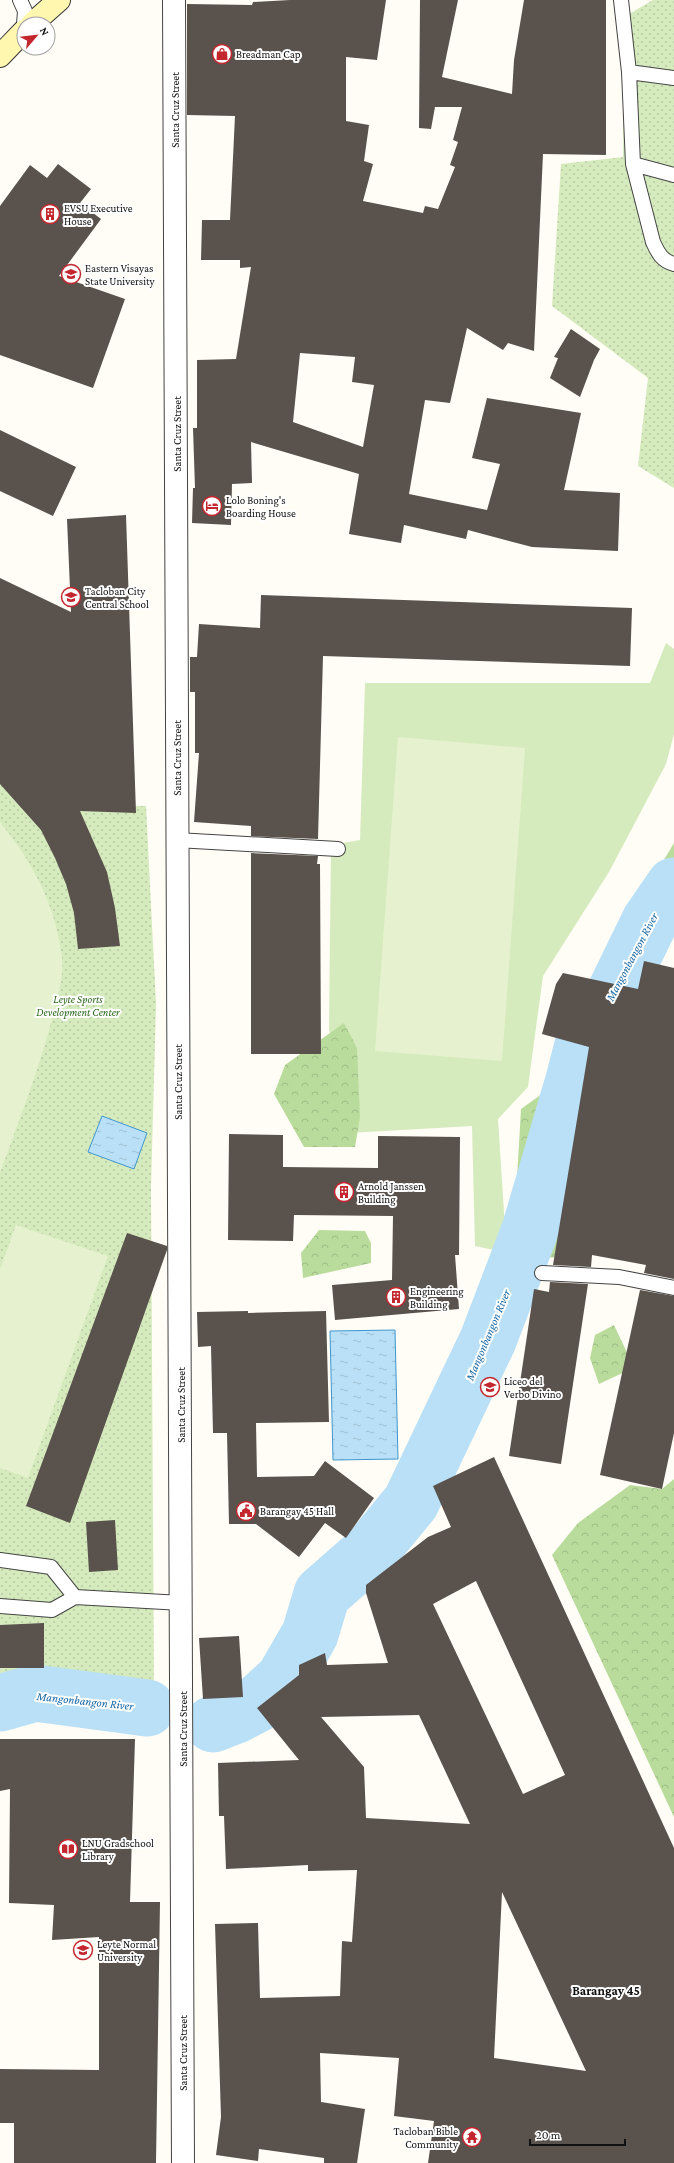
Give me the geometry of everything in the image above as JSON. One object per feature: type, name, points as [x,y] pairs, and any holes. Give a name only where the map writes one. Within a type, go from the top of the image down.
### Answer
[{"type":"street","points":[[41,16],[59,0]]},
{"type":"street","name":"Santa Cruz Street","points":[[174,0],[177,322],[176,840],[183,1739],[183,2163]]},
{"type":"street","points":[[0,56],[16,39]]},
{"type":"lane","points":[[20,0],[25,11],[25,16]]},
{"type":"lane","points":[[621,0],[629,72],[632,164],[653,242],[658,253],[666,262],[674,264]]},
{"type":"lane","points":[[629,72],[674,78]]},
{"type":"lane","points":[[632,164],[674,175]]},
{"type":"lane","points":[[176,840],[338,849]]},
{"type":"lane","points":[[542,1273],[619,1277],[674,1288]]},
{"type":"lane","points":[[0,1560],[51,1567],[75,1597]]},
{"type":"lane","points":[[0,1606],[52,1610],[75,1597],[182,1603]]},
{"type":"green space","points":[[653,0],[674,0],[674,488],[638,466],[648,378],[552,306],[561,164],[623,157],[624,17]]},
{"type":"green space","points":[[666,643],[674,649],[674,734],[666,764],[609,872],[543,976],[528,1087],[498,1119],[506,1244],[494,1250],[475,1246],[472,1126],[349,1133],[347,1074],[329,1030],[331,845],[360,840],[365,683],[650,683]]},
{"type":"green space","name":"Leyte Sports Development Center","points":[[0,729],[89,805],[146,806],[156,1004],[151,1187],[154,1690],[50,1688],[0,1701]]},
{"type":"green space","points":[[398,737],[525,748],[502,1061],[375,1051]]},
{"type":"green space","points":[[0,822],[12,837],[33,869],[48,902],[59,939],[62,958],[62,971],[54,1012],[42,1053],[0,1173]]},
{"type":"green space","points":[[674,843],[674,902],[663,928],[633,944],[615,942]]},
{"type":"green space","points":[[344,1023],[357,1048],[360,1117],[355,1147],[304,1147],[274,1094],[285,1065]]},
{"type":"green space","points":[[564,1078],[574,1113],[583,1166],[574,1257],[524,1258],[515,1213],[521,1109]]},
{"type":"green space","points":[[16,1225],[108,1256],[28,1478],[0,1468],[0,1269]]},
{"type":"green space","points":[[319,1230],[365,1231],[371,1243],[371,1263],[303,1278],[301,1253]]},
{"type":"green space","points":[[614,1325],[632,1363],[631,1369],[599,1384],[590,1358],[595,1335]]},
{"type":"green space","points":[[674,1479],[674,1817],[552,1555],[578,1523],[630,1485],[662,1489]]},
{"type":"water","points":[[102,1116],[147,1133],[134,1169],[88,1152]]},
{"type":"water","points":[[395,1330],[398,1459],[333,1460],[330,1331]]},
{"type":"building","points":[[290,0],[386,0],[377,60],[346,57],[346,121],[369,125],[364,161],[373,164],[363,201],[423,213],[425,206],[438,209],[455,167],[450,165],[458,142],[453,140],[462,107],[435,107],[431,129],[419,128],[420,0],[458,0],[442,77],[512,94],[514,60],[524,0],[606,0],[606,155],[543,154],[534,351],[508,343],[503,350],[467,328],[450,403],[425,400],[409,494],[487,510],[500,464],[472,458],[487,398],[581,413],[564,490],[620,493],[618,551],[532,547],[468,530],[466,539],[404,525],[401,543],[349,534],[359,474],[251,442],[252,483],[232,484],[231,525],[192,523],[193,488],[195,488],[193,428],[197,428],[197,360],[236,359],[251,267],[240,268],[240,260],[201,260],[202,220],[230,220],[235,116],[187,115],[187,4],[252,5],[253,2]],"holes":[[[300,353],[355,357],[352,382],[374,385],[363,447],[293,422]]]},
{"type":"building","points":[[58,164],[91,189],[80,203],[101,219],[59,276],[125,299],[93,388],[0,355],[0,206],[30,165],[47,178]]},
{"type":"building","points":[[571,329],[600,349],[594,360],[580,397],[550,378],[558,358],[554,357]]},
{"type":"building","points":[[0,430],[76,467],[53,516],[0,491]]},
{"type":"building","name":"Tacloban City Central School","points":[[126,515],[136,813],[80,811],[107,872],[115,908],[120,946],[78,949],[74,913],[66,884],[55,858],[41,830],[0,784],[0,578],[71,612],[67,519]]},
{"type":"building","points":[[261,595],[632,608],[630,666],[323,656],[318,839],[251,836],[251,826],[194,822],[199,753],[195,753],[195,692],[190,692],[190,657],[197,657],[199,624],[260,628]]},
{"type":"building","points":[[251,853],[318,856],[317,864],[320,864],[321,1054],[251,1054]]},
{"type":"building","points":[[644,961],[674,968],[674,1279],[644,1273],[646,1265],[592,1255],[591,1267],[553,1265],[589,1047],[542,1034],[556,984],[563,973],[638,989]]},
{"type":"building","name":"Arnold Janssen Building","points":[[229,1134],[283,1135],[283,1167],[378,1168],[378,1136],[460,1137],[459,1255],[455,1255],[459,1309],[335,1320],[332,1285],[392,1280],[393,1216],[294,1215],[293,1241],[228,1240]]},
{"type":"building","points":[[127,1233],[167,1246],[167,1250],[70,1523],[26,1506]]},
{"type":"building","points":[[550,1282],[588,1284],[561,1464],[509,1456],[534,1289],[549,1292]]},
{"type":"building","points":[[640,1290],[674,1296],[674,1433],[662,1489],[600,1475]]},
{"type":"building","points":[[248,1311],[248,1313],[326,1311],[329,1422],[256,1423],[257,1477],[314,1476],[325,1461],[374,1498],[346,1538],[325,1523],[299,1557],[256,1524],[229,1524],[227,1433],[213,1433],[211,1346],[198,1347],[197,1312]]},
{"type":"building","points":[[494,1457],[674,1848],[674,2163],[428,2163],[434,2121],[394,2116],[399,2058],[320,2053],[321,2102],[365,2109],[357,2163],[324,2163],[324,2158],[259,2149],[258,2161],[216,2155],[221,2117],[215,1924],[258,1923],[260,1998],[340,1996],[342,1941],[352,1942],[357,1870],[308,1871],[308,1865],[226,1869],[224,1816],[219,1816],[218,1763],[299,1760],[257,1708],[299,1675],[299,1665],[325,1653],[327,1665],[388,1663],[366,1593],[366,1585],[428,1537],[451,1527],[433,1486]],"holes":[[[476,1581],[565,1775],[523,1794],[433,1604]],[[419,1715],[470,1824],[366,1818],[364,1767],[321,1717]],[[502,1892],[586,2071],[494,2058]]]},
{"type":"building","points":[[115,1520],[118,1570],[89,1572],[86,1522]]},
{"type":"building","points":[[44,1623],[44,1668],[0,1668],[0,1625]]},
{"type":"building","points":[[239,1636],[243,1697],[203,1699],[199,1638]]},
{"type":"building","name":"Leyte Normal University","points":[[0,1739],[135,1739],[130,1902],[160,1902],[156,2163],[14,2163],[14,2123],[0,2123],[0,2069],[99,2070],[99,1937],[52,1940],[54,1905],[9,1903],[10,1789],[0,1791]]},
{"type":"waterway","name":"Mangonbangon River","points":[[213,1724],[236,1715],[257,1704],[284,1679],[310,1634],[322,1594],[370,1552],[411,1502],[488,1340],[530,1230],[574,1080],[588,1026],[611,1001],[650,921],[674,886]]},
{"type":"waterway","name":"Mangonbangon River","points":[[0,1703],[35,1693],[147,1708]]},
{"type":"place","name":"Breadman Cap","points":[[222,54]]},
{"type":"place","name":"EVSU Executive House","points":[[50,214]]},
{"type":"place","name":"Eastern Visayas State University","points":[[71,274]]},
{"type":"place","name":"Lolo Boning's Boarding House","points":[[212,506]]},
{"type":"place","name":"Tacloban City Central School","points":[[71,597]]},
{"type":"place","name":"Arnold Janssen Building","points":[[344,1192]]},
{"type":"place","name":"Engineering Building","points":[[396,1297]]},
{"type":"place","name":"Liceo del Verbo Divino","points":[[490,1387]]},
{"type":"place","name":"Barangay 45 Hall","points":[[246,1511]]},
{"type":"place","name":"LNU Gradschool Library","points":[[68,1849]]},
{"type":"place","name":"Leyte Normal University","points":[[83,1950]]},
{"type":"place","name":"Tacloban Bible Community","points":[[472,2137]]},
{"type":"district","name":"Barangay 45","points":[[606,1990]]}]
